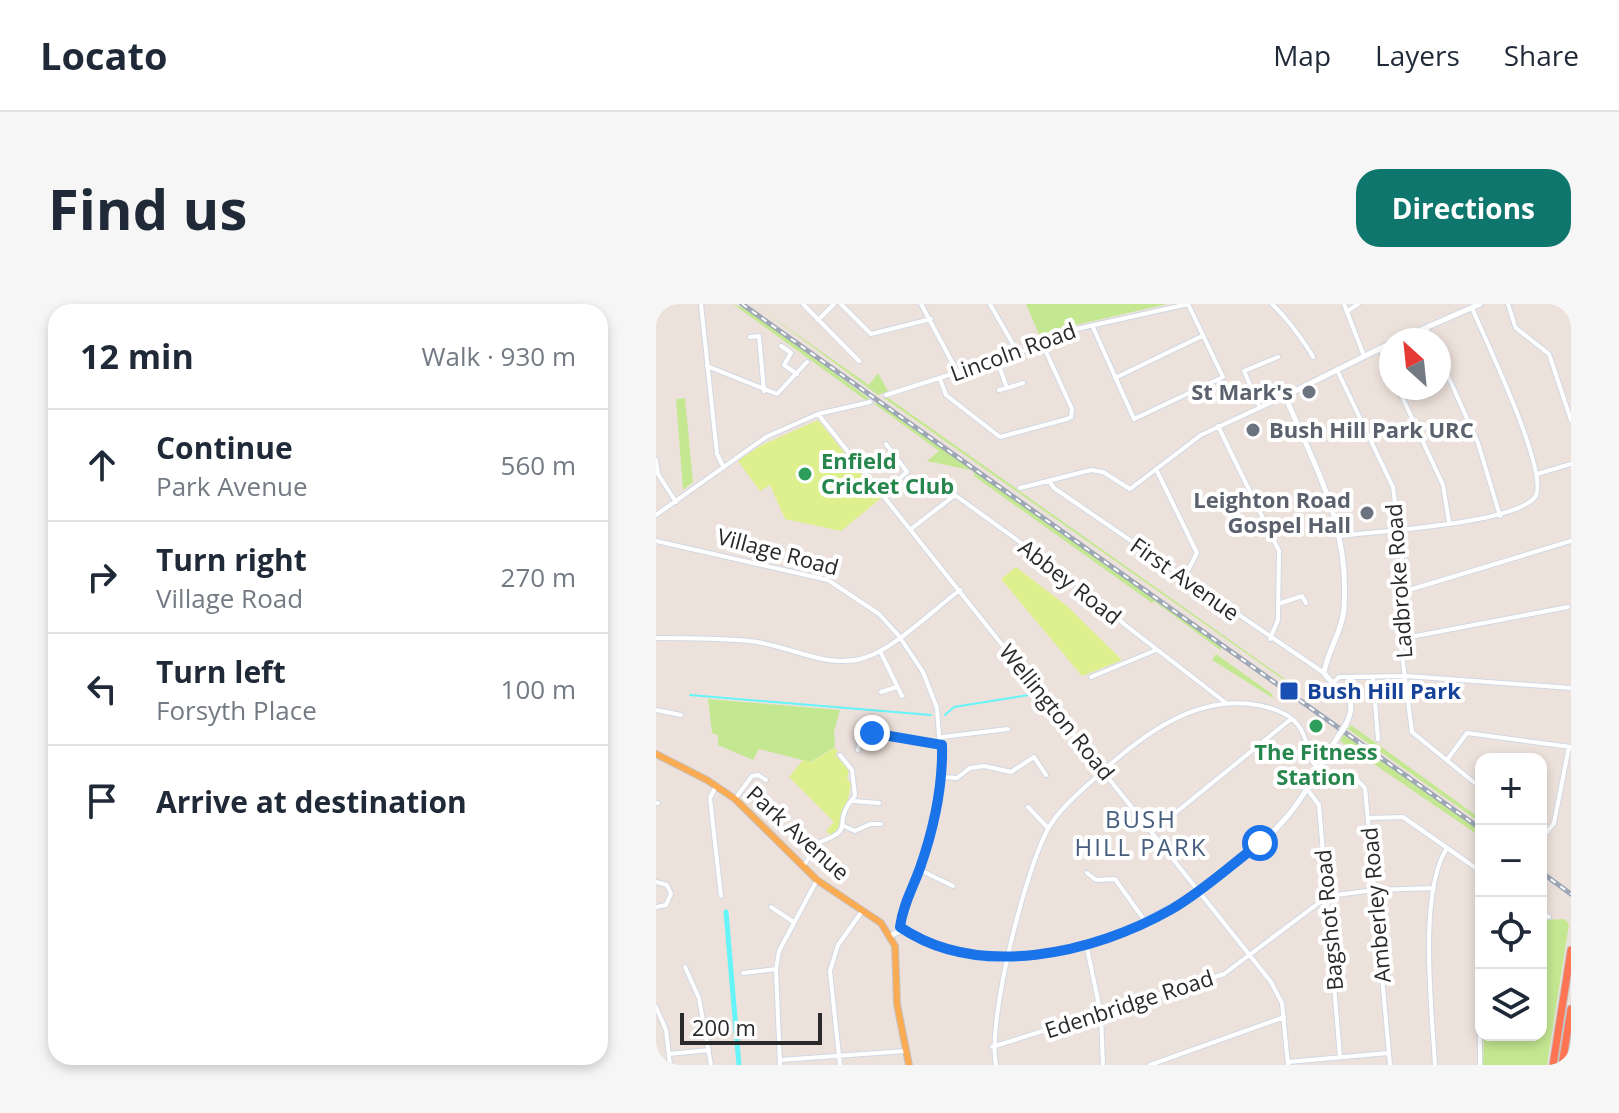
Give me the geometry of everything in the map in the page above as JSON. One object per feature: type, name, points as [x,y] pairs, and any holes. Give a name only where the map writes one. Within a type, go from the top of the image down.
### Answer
[{"type":"highway","points":[[1553,1065],[1571,950]]},
{"type":"highway","points":[[1562,1065],[1571,1009]]},
{"type":"main road","name":"Park Avenue","points":[[656,754],[735,799],[757,817],[817,880],[881,923],[890,936]]},
{"type":"main road","points":[[890,936],[895,948],[897,1004],[909,1065]]},
{"type":"street","points":[[701,304],[717,454],[723,466]]},
{"type":"street","points":[[803,304],[859,361]]},
{"type":"street","points":[[818,320],[834,304]]},
{"type":"street","points":[[841,304],[871,334],[931,319]]},
{"type":"street","points":[[921,304],[958,373]]},
{"type":"street","points":[[990,304],[1018,353]]},
{"type":"street","points":[[1092,325],[1136,418],[1223,377],[1188,304]]},
{"type":"street","name":"Lincoln Road","points":[[886,395],[1018,353],[1092,325],[1188,304]]},
{"type":"street","points":[[1272,304],[1288,320],[1313,357]]},
{"type":"street","points":[[1344,304],[1349,310],[1364,356]]},
{"type":"street","points":[[1349,310],[1358,304]]},
{"type":"street","points":[[1431,328],[1480,304]]},
{"type":"street","points":[[1508,304],[1516,327],[1549,354],[1571,420]]},
{"type":"street","points":[[1339,536],[1500,516],[1535,498],[1539,489],[1537,474],[1512,399],[1472,308]]},
{"type":"street","points":[[750,337],[759,336],[764,391]]},
{"type":"street","points":[[1115,378],[1202,336]]},
{"type":"street","points":[[940,379],[946,395],[1000,437],[1067,419],[1071,417],[1072,409],[1042,342]]},
{"type":"street","points":[[781,346],[791,353],[784,365],[797,374]]},
{"type":"street","points":[[1020,488],[1098,470],[1130,489],[1184,445],[1379,348]]},
{"type":"street","points":[[1260,408],[1244,371],[1278,357]]},
{"type":"street","points":[[997,360],[1007,388]]},
{"type":"street","points":[[707,366],[777,394],[807,362]]},
{"type":"street","name":"Ladbroke Road","points":[[1337,370],[1393,487],[1400,529],[1400,639],[1412,732],[1475,783]]},
{"type":"street","points":[[999,390],[1023,383]]},
{"type":"street","points":[[1451,383],[1478,443],[1500,516]]},
{"type":"street","points":[[1285,396],[1330,496],[1339,536],[1344,608],[1340,635],[1325,664],[1324,673]]},
{"type":"street","points":[[1404,400],[1443,485],[1449,522]]},
{"type":"street","points":[[656,515],[757,443],[818,414],[870,402]]},
{"type":"street","name":"Wellington Road","points":[[818,414],[1251,956],[1277,992],[1285,1017],[1288,1063]]},
{"type":"street","points":[[1218,426],[1279,551],[1277,625],[1270,639]]},
{"type":"street","points":[[883,492],[907,472],[886,444]]},
{"type":"street","points":[[656,460],[658,474],[676,502]]},
{"type":"street","points":[[1537,474],[1571,464]]},
{"type":"street","points":[[1156,469],[1197,553],[1184,578]]},
{"type":"street","name":"First Avenue","points":[[1049,481],[1054,488],[1270,639],[1324,673],[1345,692],[1351,704],[1343,729],[1320,769]]},
{"type":"street","name":"Abbey Road","points":[[911,529],[955,495],[1100,600],[1157,650],[1227,704]]},
{"type":"street","name":"Village Road","points":[[656,541],[828,580],[860,598],[899,636],[923,672],[937,708],[942,737],[942,777],[920,870],[905,899],[901,930]]},
{"type":"street","points":[[1399,593],[1571,541]]},
{"type":"street","points":[[656,638],[749,641],[791,648],[837,662],[867,658],[960,590]]},
{"type":"street","points":[[1278,604],[1302,596],[1306,603]]},
{"type":"street","points":[[1400,639],[1570,610],[1571,601]]},
{"type":"street","points":[[1094,677],[1157,650]]},
{"type":"street","points":[[880,651],[902,696]]},
{"type":"street","points":[[1333,683],[1339,677],[1406,676],[1571,688]]},
{"type":"street","points":[[1373,677],[1378,739]]},
{"type":"street","points":[[881,692],[897,687]]},
{"type":"street","points":[[890,936],[901,930],[966,955],[1008,957],[1046,954],[1146,922],[1200,890],[1273,831],[1320,769],[1310,761],[1306,734],[1291,719],[1263,706],[1227,704],[1195,711],[1161,724],[1103,770],[1048,828],[1008,957],[992,1047],[996,1065]]},
{"type":"street","points":[[656,710],[681,715]]},
{"type":"street","points":[[1153,831],[1291,719]]},
{"type":"street","points":[[942,737],[1008,729]]},
{"type":"street","points":[[858,750],[861,736],[872,733],[942,745]]},
{"type":"street","points":[[1447,760],[1467,733],[1570,747],[1554,823],[1547,832]]},
{"type":"street","points":[[840,755],[852,770],[853,801]]},
{"type":"street","points":[[942,777],[957,778],[970,768],[984,766],[1011,772],[1034,757],[1046,775]]},
{"type":"street","name":"Amberley Road","points":[[1328,774],[1353,776],[1363,783],[1390,1065]]},
{"type":"street","points":[[735,799],[752,776],[758,775],[766,780]]},
{"type":"street","points":[[716,786],[710,798],[721,896]]},
{"type":"street","name":"Bagshot Road","points":[[1307,789],[1319,805],[1340,1057]]},
{"type":"street","points":[[803,867],[818,843],[833,838],[844,826],[848,804],[853,801],[879,803]]},
{"type":"street","points":[[1028,807],[1048,828]]},
{"type":"street","points":[[1368,818],[1403,817],[1475,868]]},
{"type":"street","points":[[844,826],[855,831],[870,824],[881,824]]},
{"type":"street","points":[[1435,1065],[1430,953],[1435,873],[1447,848]]},
{"type":"street","points":[[920,870],[953,886]]},
{"type":"street","points":[[1087,873],[1096,880],[1115,879],[1146,922]]},
{"type":"street","points":[[817,880],[792,921],[779,951],[776,969],[780,1062],[905,1051]]},
{"type":"street","points":[[656,882],[667,885],[671,894],[666,905],[656,907]]},
{"type":"street","points":[[1328,896],[1375,890],[1434,888]]},
{"type":"street","name":"Edenbridge Road","points":[[992,1047],[1224,974],[1328,896]]},
{"type":"street","points":[[1480,897],[1480,1065]]},
{"type":"street","points":[[771,907],[792,921]]},
{"type":"street","points":[[840,1065],[830,971],[838,945],[863,910]]},
{"type":"street","points":[[1086,943],[1101,1015],[1103,1065]]},
{"type":"street","points":[[685,967],[699,998],[711,1065]]},
{"type":"street","points":[[743,973],[776,969]]},
{"type":"street","points":[[656,1007],[666,1030],[670,1065]]},
{"type":"street","points":[[1150,1065],[1285,1017]]},
{"type":"street","points":[[669,1054],[709,1050]]},
{"type":"street","points":[[1288,1063],[1388,1053]]},
{"type":"green space","points":[[733,304],[751,311],[871,400],[867,401]]},
{"type":"green space","points":[[1026,304],[1167,304],[1067,327],[1041,339]]},
{"type":"green space","points":[[761,309],[869,385],[878,373],[888,391],[878,395]]},
{"type":"green space","points":[[887,397],[1285,679],[1291,685],[884,398]]},
{"type":"green space","points":[[685,398],[693,482],[683,490],[676,399]]},
{"type":"green space","points":[[873,403],[881,404],[1222,647],[1220,650],[974,476],[974,471],[927,461],[939,451]]},
{"type":"green space","name":"Enfield Cricket Club","points":[[818,420],[881,498],[841,531],[785,519],[770,485],[760,491],[738,461],[760,446]]},
{"type":"green space","points":[[1016,567],[1067,606],[1122,660],[1082,676],[1001,579]]},
{"type":"green space","points":[[1216,654],[1272,694],[1273,698],[1212,660]]},
{"type":"green space","points":[[708,699],[840,710],[834,732],[835,747],[810,762],[759,749],[753,760],[718,745],[718,735],[712,733]]},
{"type":"green space","points":[[1351,725],[1475,815],[1475,819],[1348,729]]},
{"type":"green space","points":[[1344,734],[1475,827],[1475,833],[1340,741]]},
{"type":"green space","points":[[834,748],[838,751],[835,755],[849,769],[847,780],[851,782],[843,818],[831,836],[826,831],[834,822],[789,777],[803,760],[811,762]]},
{"type":"green space","points":[[1565,919],[1569,924],[1547,1065],[1483,1065],[1484,1041],[1547,1041],[1547,920]]},
{"type":"waterway","points":[[945,715],[954,707],[1035,694]]},
{"type":"waterway","points":[[690,695],[931,715]]},
{"type":"waterway","points":[[726,912],[739,1065]]},
{"type":"railway","points":[[742,304],[1475,825]]},
{"type":"railway","points":[[1547,876],[1571,894]]},
{"type":"place","name":"St Mark's","points":[[1309,392]]},
{"type":"place","name":"Bush Hill Park URC","points":[[1253,430]]},
{"type":"place","name":"Enfield Cricket Club","points":[[805,474]]},
{"type":"place","name":"Leighton Road Gospel Hall","points":[[1367,513]]},
{"type":"place","name":"Bush Hill Park","points":[[1289,691]]},
{"type":"place","name":"The Fitness Station","points":[[1316,726]]},
{"type":"district","name":"BUSH HILL PARK","points":[[1141,834]]},
{"type":"route","points":[[872,733],[942,745],[942,777],[935,810],[920,870],[905,899],[900,927],[966,955],[1008,957],[1046,954],[1112,935],[1171,909],[1260,843]]}]
